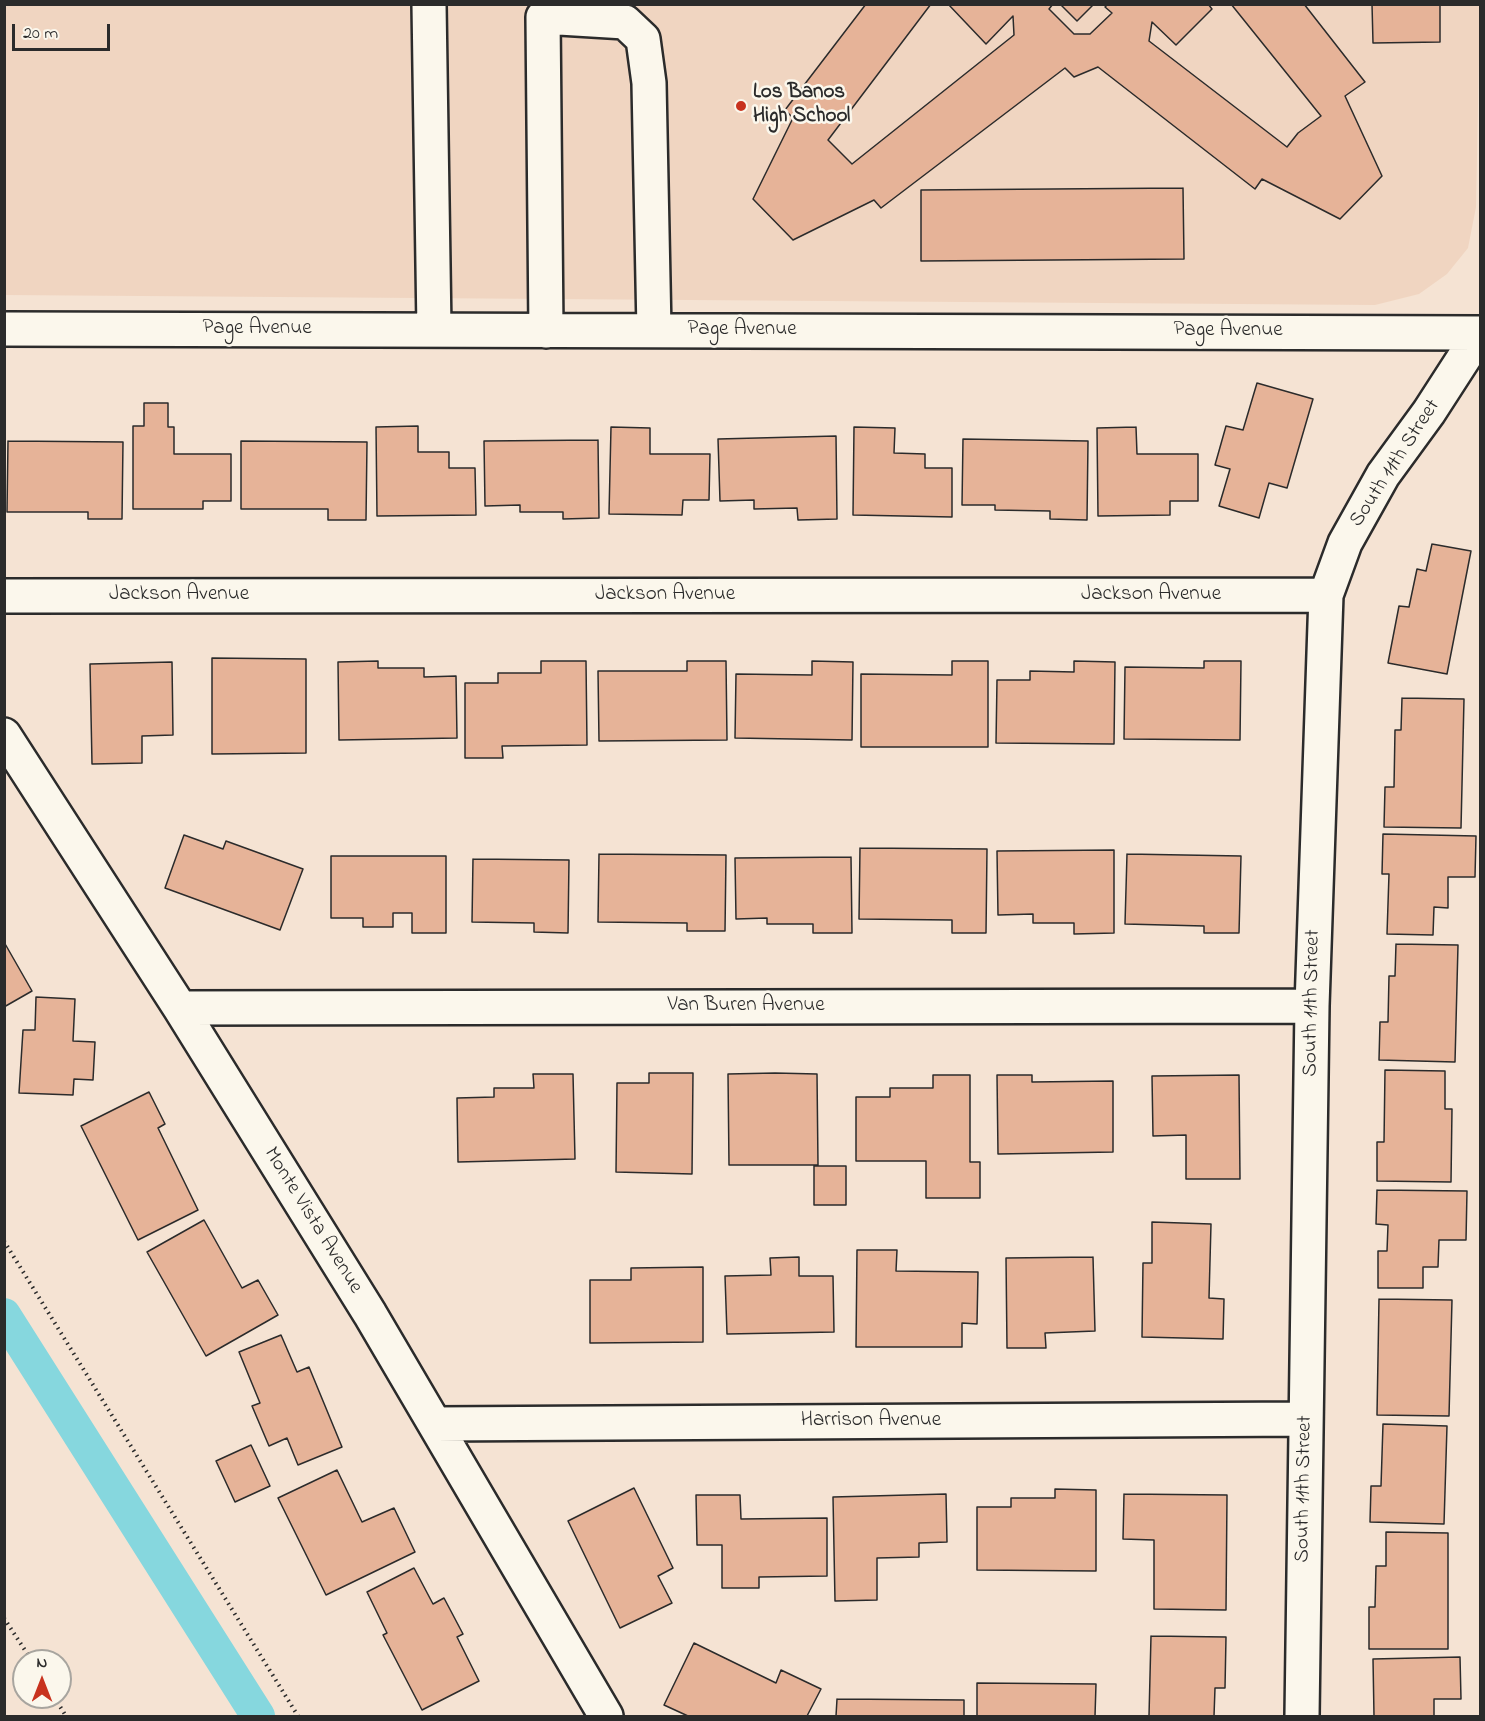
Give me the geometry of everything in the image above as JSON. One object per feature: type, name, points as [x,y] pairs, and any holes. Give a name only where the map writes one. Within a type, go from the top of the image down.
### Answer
[{"type":"street","points":[[429,4],[434,330]]},
{"type":"street","points":[[546,331],[543,17],[625,22],[643,39],[649,83],[654,331]]},
{"type":"street","name":"Page Avenue","points":[[4,330],[1480,333]]},
{"type":"street","name":"South 11th Street","points":[[1302,1716],[1312,1006],[1326,596],[1346,543],[1383,474],[1429,412],[1480,333]]},
{"type":"street","name":"Jackson Avenue","points":[[4,596],[1326,596]]},
{"type":"street","name":"Monte Vista Avenue","points":[[4,735],[180,1008],[358,1294],[606,1716]]},
{"type":"street","name":"Van Buren Avenue","points":[[180,1008],[1312,1006]]},
{"type":"street","name":"Harrison Avenue","points":[[435,1424],[1306,1419]]},
{"type":"path","points":[[4,1241],[298,1716]]},
{"type":"path","points":[[4,1618],[24,1649]]},
{"type":"shaded area","name":"Los Banos High School","points":[[5,5],[1480,5],[1476,207],[1468,248],[1447,274],[1419,294],[1375,305],[5,295]]},
{"type":"building","points":[[866,4],[931,4],[828,140],[852,164],[1014,35],[1013,16],[986,44],[948,4],[1053,4],[1049,9],[1074,34],[1090,34],[1112,13],[1105,7],[1108,4],[1208,4],[1212,9],[1176,45],[1152,22],[1149,41],[1287,147],[1298,133],[1321,116],[1231,4],[1304,4],[1365,82],[1345,96],[1382,176],[1340,219],[1262,179],[1255,189],[1098,67],[1074,77],[1065,68],[881,208],[874,200],[793,240],[753,199],[793,118],[785,110]]},
{"type":"building","points":[[1060,4],[1094,4],[1077,21]]},
{"type":"building","points":[[1372,4],[1440,4],[1440,42],[1373,43]]},
{"type":"building","points":[[1183,188],[1184,259],[921,261],[921,190]]},
{"type":"building","points":[[1257,383],[1313,399],[1287,488],[1269,483],[1259,518],[1219,506],[1230,469],[1215,465],[1226,426],[1243,430]]},
{"type":"building","points":[[144,403],[168,403],[168,427],[174,427],[174,454],[231,454],[231,501],[203,501],[203,509],[133,509],[133,426],[144,426]]},
{"type":"building","points":[[418,426],[418,452],[449,452],[449,468],[475,468],[476,515],[377,516],[376,427]]},
{"type":"building","points":[[611,427],[650,428],[650,454],[710,454],[709,500],[683,500],[682,515],[609,514]]},
{"type":"building","points":[[854,427],[895,428],[894,453],[925,454],[925,468],[952,468],[952,517],[853,515]]},
{"type":"building","points":[[1136,427],[1137,454],[1198,454],[1198,501],[1170,501],[1170,515],[1098,516],[1097,428]]},
{"type":"building","points":[[836,436],[837,519],[798,520],[797,508],[754,509],[754,500],[720,501],[718,439]]},
{"type":"building","points":[[963,439],[1088,441],[1087,520],[1050,519],[1050,511],[995,510],[995,505],[962,505]]},
{"type":"building","points":[[598,440],[599,518],[563,519],[563,512],[520,512],[520,505],[485,506],[484,441]]},
{"type":"building","points":[[8,441],[123,442],[122,519],[88,519],[88,512],[7,512]]},
{"type":"building","points":[[241,441],[367,442],[366,520],[328,520],[328,509],[241,509]]},
{"type":"building","points":[[1432,544],[1471,551],[1447,674],[1388,663],[1399,606],[1409,607],[1417,569],[1426,571]]},
{"type":"building","points":[[212,658],[306,659],[306,753],[212,754]]},
{"type":"building","points":[[378,661],[378,668],[424,668],[424,677],[456,676],[457,738],[339,740],[338,662]]},
{"type":"building","points":[[541,661],[586,661],[587,745],[502,746],[503,758],[465,758],[465,683],[498,683],[498,673],[541,673]]},
{"type":"building","points":[[687,661],[726,661],[727,740],[599,741],[598,671],[687,671]]},
{"type":"building","points":[[812,661],[853,662],[852,740],[735,738],[736,674],[812,675]]},
{"type":"building","points":[[952,661],[988,661],[988,747],[861,747],[861,674],[952,675]]},
{"type":"building","points":[[1074,661],[1115,662],[1114,744],[996,743],[997,680],[1030,680],[1030,671],[1074,672]]},
{"type":"building","points":[[1204,661],[1241,661],[1240,740],[1124,739],[1125,667],[1204,668]]},
{"type":"building","points":[[172,662],[173,735],[142,736],[142,763],[92,764],[90,664]]},
{"type":"building","points":[[1402,698],[1464,699],[1461,828],[1384,827],[1385,787],[1394,787],[1395,730],[1401,730]]},
{"type":"building","points":[[1383,834],[1476,836],[1475,877],[1448,877],[1448,908],[1434,907],[1433,935],[1387,934],[1389,874],[1382,874]]},
{"type":"building","points":[[184,835],[223,849],[226,841],[303,869],[280,930],[165,888]]},
{"type":"building","points":[[860,848],[987,849],[986,933],[952,933],[952,920],[859,919]]},
{"type":"building","points":[[1114,850],[1114,933],[1074,934],[1074,923],[1033,923],[1033,914],[998,915],[997,851]]},
{"type":"building","points":[[599,854],[726,855],[725,931],[687,931],[687,923],[598,922]]},
{"type":"building","points":[[1127,854],[1241,856],[1239,933],[1204,933],[1204,926],[1125,924]]},
{"type":"building","points":[[331,856],[446,856],[446,933],[412,933],[412,913],[393,913],[393,927],[363,927],[363,918],[331,918]]},
{"type":"building","points":[[851,857],[852,933],[813,933],[813,924],[767,924],[767,918],[736,919],[735,858]]},
{"type":"building","points":[[473,859],[569,860],[568,933],[534,932],[534,923],[472,922]]},
{"type":"building","points":[[4,942],[32,991],[4,1007]]},
{"type":"building","points":[[1396,944],[1458,945],[1455,1062],[1379,1060],[1380,1022],[1388,1022],[1389,976],[1395,976]]},
{"type":"building","points":[[36,997],[75,999],[73,1041],[95,1042],[93,1080],[74,1079],[73,1095],[19,1093],[23,1030],[35,1030]]},
{"type":"building","points":[[1385,1070],[1445,1071],[1445,1109],[1452,1109],[1451,1182],[1377,1181],[1377,1142],[1384,1142]]},
{"type":"building","points":[[649,1073],[693,1073],[692,1174],[616,1172],[617,1083],[649,1083]]},
{"type":"building","points":[[533,1074],[573,1074],[575,1159],[458,1162],[457,1098],[494,1097],[494,1088],[534,1088]]},
{"type":"building","points":[[728,1074],[817,1074],[818,1165],[729,1165]]},
{"type":"building","points":[[933,1075],[970,1075],[970,1162],[980,1162],[980,1198],[926,1198],[926,1161],[856,1161],[856,1097],[890,1097],[890,1088],[933,1088]]},
{"type":"building","points":[[997,1075],[1032,1075],[1032,1082],[1113,1081],[1113,1152],[998,1154]]},
{"type":"building","points":[[1239,1075],[1240,1179],[1186,1179],[1186,1135],[1153,1136],[1152,1076]]},
{"type":"building","points":[[149,1092],[165,1124],[158,1128],[198,1210],[138,1240],[81,1126]]},
{"type":"building","points":[[814,1166],[846,1166],[846,1205],[814,1205]]},
{"type":"building","points":[[1377,1190],[1467,1191],[1466,1240],[1439,1240],[1438,1267],[1423,1267],[1423,1288],[1378,1288],[1378,1251],[1387,1251],[1388,1225],[1376,1224]]},
{"type":"building","points":[[204,1220],[242,1288],[258,1280],[278,1315],[206,1356],[147,1252]]},
{"type":"building","points":[[1152,1222],[1211,1224],[1209,1298],[1224,1299],[1223,1339],[1142,1337],[1143,1263],[1152,1263]]},
{"type":"building","points":[[857,1250],[897,1250],[896,1271],[978,1272],[977,1324],[962,1323],[962,1347],[856,1347]]},
{"type":"building","points":[[799,1257],[799,1276],[833,1276],[834,1332],[727,1334],[725,1276],[771,1275],[770,1258]]},
{"type":"building","points":[[1093,1257],[1095,1331],[1045,1333],[1046,1348],[1007,1348],[1006,1258]]},
{"type":"building","points":[[703,1267],[703,1342],[590,1343],[590,1280],[631,1280],[631,1268]]},
{"type":"building","points":[[1379,1299],[1452,1300],[1449,1416],[1377,1415]]},
{"type":"building","points":[[281,1335],[297,1372],[309,1367],[342,1447],[298,1465],[287,1438],[269,1446],[252,1406],[260,1403],[239,1352]]},
{"type":"building","points":[[1383,1424],[1447,1426],[1444,1524],[1370,1522],[1371,1486],[1381,1486]]},
{"type":"building","points":[[251,1445],[270,1486],[235,1502],[216,1461]]},
{"type":"building","points":[[337,1470],[362,1522],[394,1508],[415,1552],[326,1595],[278,1498]]},
{"type":"building","points":[[634,1488],[673,1568],[658,1576],[672,1603],[620,1628],[568,1521]]},
{"type":"building","points":[[1055,1489],[1096,1490],[1096,1571],[977,1570],[977,1507],[1011,1507],[1011,1498],[1055,1498]]},
{"type":"building","points":[[946,1494],[947,1542],[919,1543],[919,1557],[877,1558],[877,1600],[835,1601],[833,1497]]},
{"type":"building","points":[[1124,1494],[1227,1495],[1226,1610],[1154,1609],[1154,1540],[1123,1539]]},
{"type":"building","points":[[696,1495],[740,1495],[741,1519],[827,1518],[827,1576],[759,1577],[759,1588],[722,1588],[722,1545],[697,1545]]},
{"type":"building","points":[[1386,1532],[1448,1533],[1448,1649],[1369,1649],[1369,1607],[1375,1607],[1376,1566],[1386,1566]]},
{"type":"building","points":[[414,1568],[433,1604],[444,1598],[463,1634],[457,1637],[479,1681],[422,1710],[383,1635],[387,1633],[367,1592]]},
{"type":"building","points":[[1151,1636],[1226,1637],[1225,1688],[1215,1688],[1214,1716],[1149,1716]]},
{"type":"building","points":[[694,1643],[776,1683],[781,1670],[821,1689],[807,1716],[688,1716],[664,1705]]},
{"type":"building","points":[[1460,1657],[1461,1699],[1434,1699],[1434,1716],[1374,1716],[1373,1659]]},
{"type":"building","points":[[977,1683],[1096,1684],[1095,1716],[977,1716]]},
{"type":"building","points":[[837,1699],[964,1700],[964,1716],[836,1716]]},
{"type":"waterway","points":[[4,1315],[258,1716]]},
{"type":"place","name":"Los Banos High School","points":[[741,106]]}]
